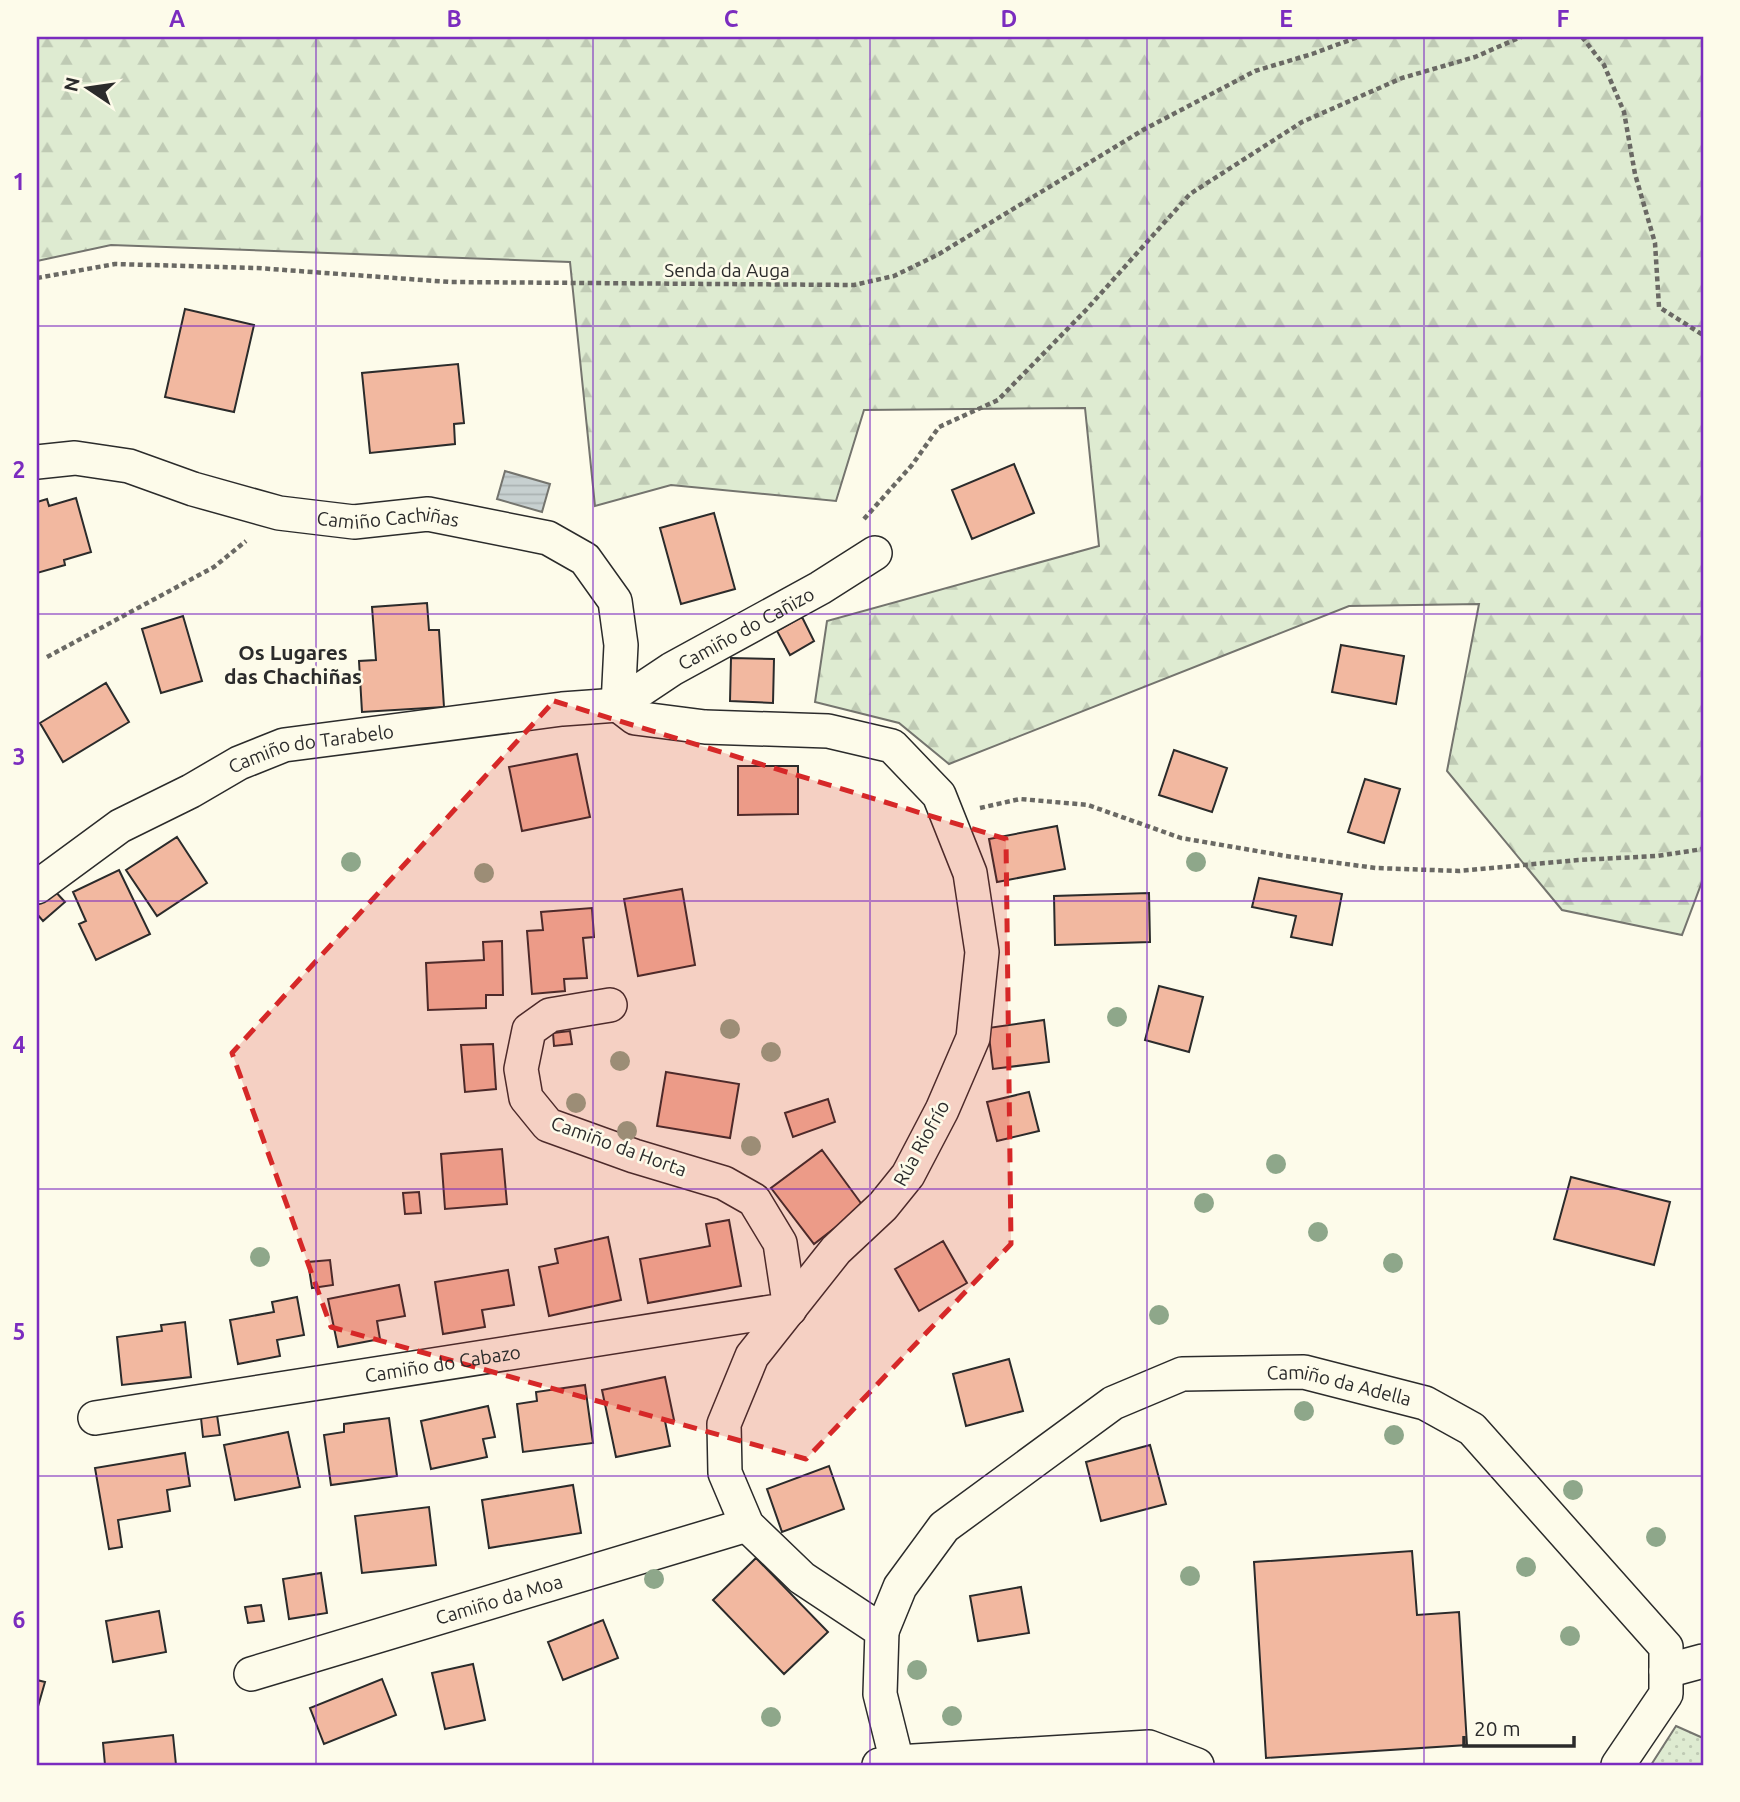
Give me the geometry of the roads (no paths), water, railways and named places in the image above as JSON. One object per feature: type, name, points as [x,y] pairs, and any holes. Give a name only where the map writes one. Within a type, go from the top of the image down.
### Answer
[{"type":"street","name":"Camiño Cachiñas","points":[[37,462],[75,458],[129,466],[193,489],[279,513],[354,522],[428,514],[548,538],[585,559],[615,601],[621,645],[618,705]]},
{"type":"street","name":"Camiño do Cañizo","points":[[618,705],[672,669],[876,554]]},
{"type":"street","name":"Rúa Riofrío","points":[[618,705],[635,718],[705,727],[828,731],[892,746],[939,795],[970,873],[982,952],[973,1038],[942,1110],[908,1175],[883,1206],[836,1250],[752,1356],[724,1424],[725,1473],[747,1525],[802,1578],[882,1632]]},
{"type":"street","name":"Camiño do Tarabelo","points":[[37,887],[120,826],[191,791],[239,763],[284,745],[562,709],[618,705]]},
{"type":"street","name":"Camiño da Horta","points":[[610,1005],[550,1015],[529,1030],[521,1069],[526,1098],[548,1125],[634,1156],[724,1183],[754,1200],[780,1243],[790,1309]]},
{"type":"street","name":"Camiño do Cabazo","points":[[95,1418],[790,1309]]},
{"type":"street","name":"Camiño da Adella","points":[[882,1632],[900,1587],[944,1527],[1113,1403],[1182,1374],[1304,1372],[1424,1403],[1472,1429],[1666,1647],[1666,1694],[1618,1765]]},
{"type":"street","name":"Camiño da Moa","points":[[251,1674],[747,1525]]},
{"type":"street","points":[[882,1632],[880,1694],[888,1764],[1149,1747],[1197,1765]]},
{"type":"street","points":[[1666,1671],[1703,1661]]},
{"type":"district","name":"Os Lugares das Chachiñas","points":[[293,665]]}]
